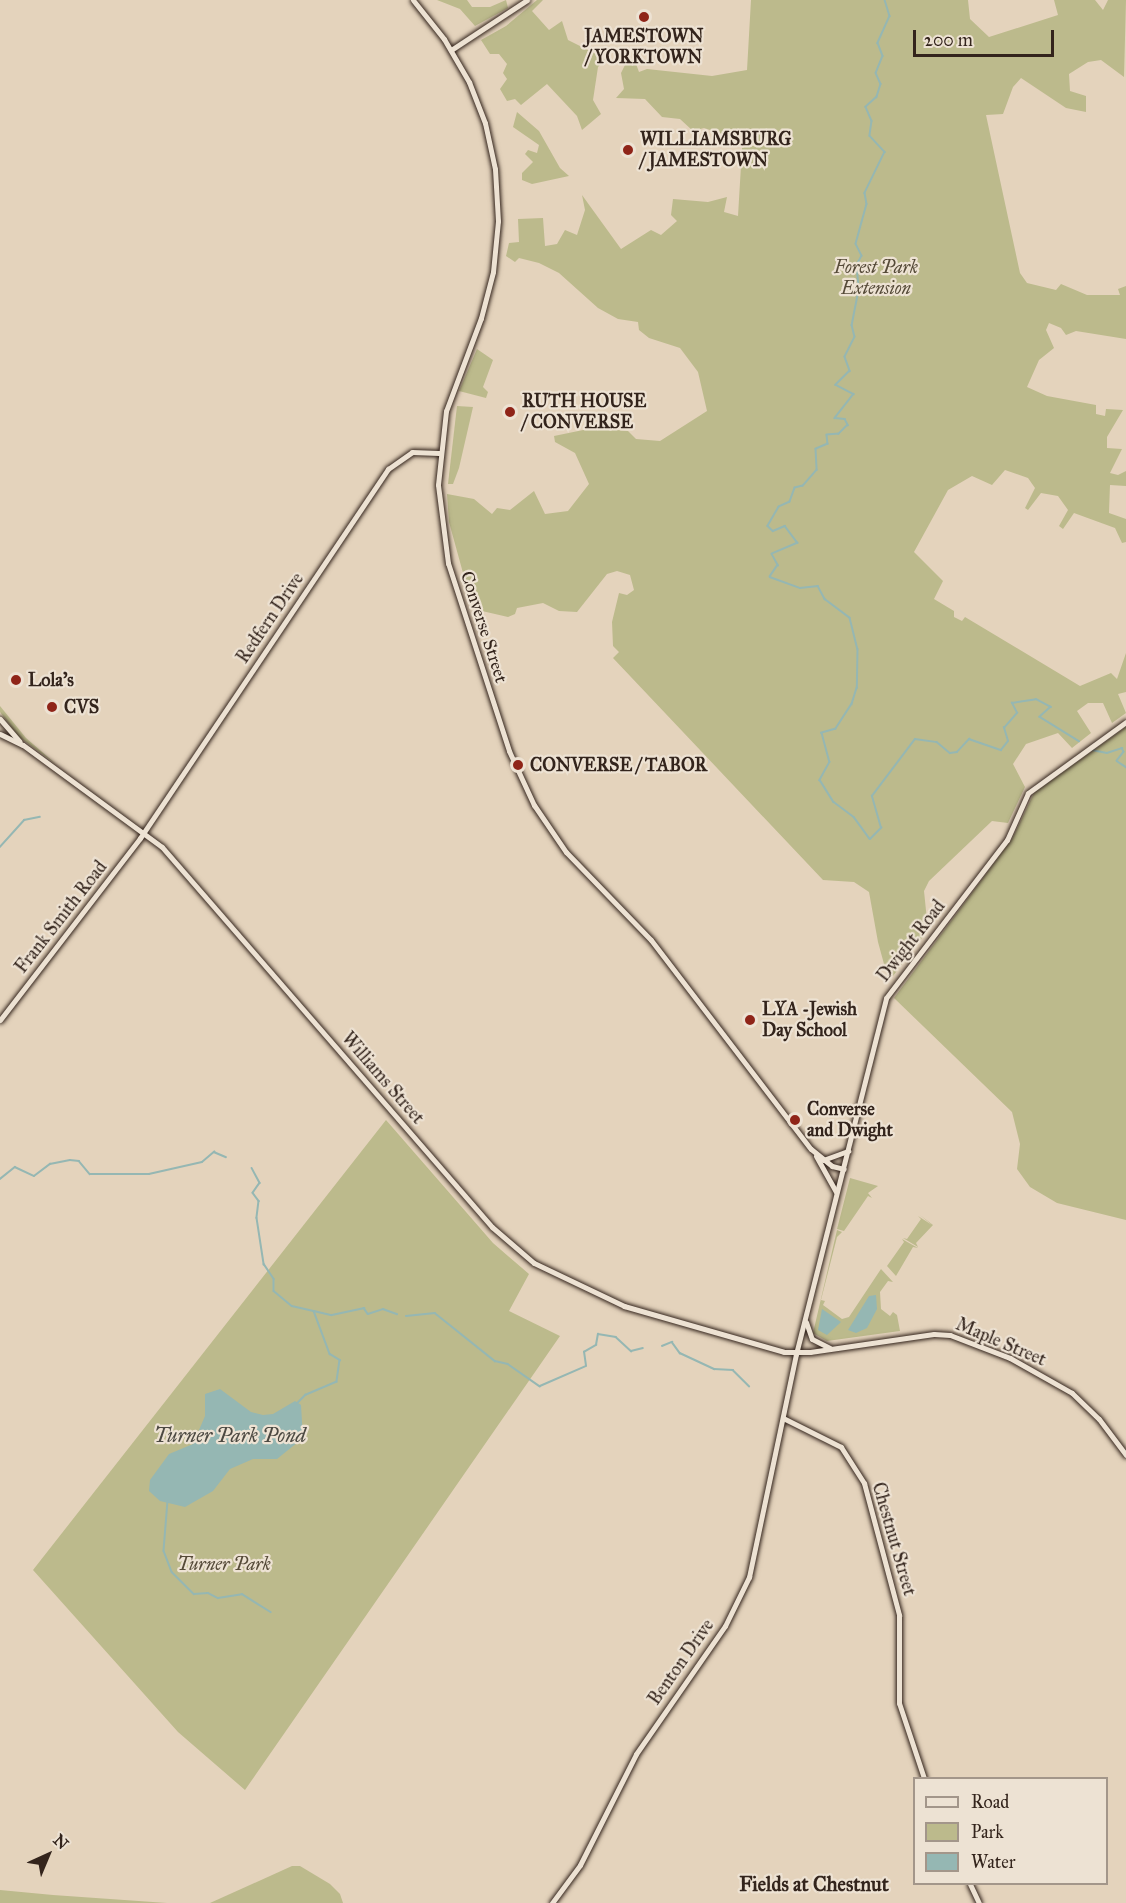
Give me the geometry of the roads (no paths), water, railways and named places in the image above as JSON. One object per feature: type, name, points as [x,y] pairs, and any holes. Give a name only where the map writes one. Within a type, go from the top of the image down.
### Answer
[{"type":"main road","name":"Converse Street","points":[[413,0],[451,50],[472,89],[488,134],[498,221],[490,288],[450,398],[439,453],[438,507],[448,563],[503,736],[526,790],[562,846],[651,940],[815,1154],[844,1169]]},
{"type":"main road","points":[[451,50],[502,20],[527,0]]},
{"type":"main road","name":"Redfern Drive","points":[[144,831],[388,469],[411,452],[439,453]]},
{"type":"main road","points":[[0,719],[23,745]]},
{"type":"main road","name":"Dwight Road","points":[[783,1418],[796,1354],[844,1169],[880,1015],[891,988],[1007,840],[1028,793],[1126,722]]},
{"type":"main road","name":"Williams Street","points":[[0,734],[23,745],[144,831],[515,1249],[554,1274],[624,1306],[796,1354]]},
{"type":"main road","name":"Frank Smith Road","points":[[0,1020],[144,831]]},
{"type":"main road","points":[[823,1160],[848,1151]]},
{"type":"main road","points":[[815,1154],[837,1194]]},
{"type":"main road","points":[[806,1318],[812,1339],[831,1349]]},
{"type":"main road","name":"Maple Street","points":[[796,1354],[934,1334],[967,1341],[1028,1366],[1072,1393],[1099,1419],[1126,1455]]},
{"type":"main road","name":"Chestnut Street","points":[[783,1418],[841,1447],[864,1483],[899,1615],[898,1702],[923,1777]]},
{"type":"main road","name":"Benton Drive","points":[[552,1903],[580,1865],[636,1754],[739,1601],[756,1552],[783,1418]]},
{"type":"main road","points":[[970,1885],[979,1903]]},
{"type":"water","points":[[876,1295],[877,1309],[867,1328],[856,1333],[848,1330],[869,1296]]},
{"type":"water","points":[[822,1309],[841,1322],[827,1335],[818,1330]]},
{"type":"water","name":"Turner Park Pond","points":[[220,1389],[251,1412],[263,1415],[273,1414],[295,1401],[301,1405],[303,1438],[277,1459],[253,1459],[230,1469],[213,1491],[185,1507],[160,1501],[149,1491],[150,1480],[169,1454],[193,1444],[205,1416],[205,1394]]},
{"type":"waterway","points":[[885,0],[890,16],[878,43],[883,56],[876,73],[881,84],[877,97],[866,107],[872,121],[870,136],[885,152],[865,193],[867,204],[856,244],[862,256],[857,265],[859,290],[852,325],[855,337],[845,357],[850,371],[836,385],[854,394],[835,418],[845,419],[848,425],[839,434],[827,435],[828,444],[816,449],[817,470],[803,486],[795,488],[790,502],[779,507],[768,526],[773,531],[785,526],[798,543],[772,554],[778,565],[770,577],[800,588],[818,586],[825,599],[850,618],[858,649],[857,688],[852,704],[836,729],[822,733],[830,762],[820,780],[834,802],[854,817],[870,839],[881,828],[872,796],[915,739],[937,742],[950,753],[957,752],[969,739],[1001,750],[1008,741],[1004,728],[1017,713],[1012,703],[1036,699],[1051,707],[1040,717],[1079,741]]},
{"type":"waterway","points":[[1092,750],[1107,753],[1122,748],[1124,752],[1117,761],[1126,767]]},
{"type":"waterway","points":[[0,847],[24,820],[40,817]]},
{"type":"waterway","points":[[0,1179],[15,1167],[34,1176],[50,1164],[70,1160],[79,1161],[90,1174],[149,1174],[202,1162],[214,1152],[226,1157]]},
{"type":"waterway","points":[[252,1168],[260,1183],[253,1193],[259,1201],[257,1218],[264,1264],[274,1279],[274,1291],[292,1306],[314,1311],[330,1354],[340,1360],[337,1382],[306,1395],[298,1403]]},
{"type":"waterway","points":[[314,1311],[332,1315],[364,1308],[368,1314],[383,1309],[397,1314]]},
{"type":"waterway","points":[[406,1316],[435,1313],[495,1361],[508,1364],[540,1386],[586,1366],[584,1352],[596,1345],[598,1334],[616,1337],[631,1351],[643,1348]]},
{"type":"waterway","points":[[662,1346],[672,1342],[680,1353],[714,1369],[733,1370],[749,1386]]},
{"type":"waterway","points":[[168,1501],[164,1551],[172,1572],[194,1594],[208,1593],[218,1598],[242,1594],[271,1612]]},
{"type":"place","name":"JAMESTOWN / YORKTOWN","points":[[644,17]]},
{"type":"place","name":"WILLIAMSBURG / JAMESTOWN","points":[[628,150]]},
{"type":"place","name":"RUTH HOUSE / CONVERSE","points":[[510,412]]},
{"type":"place","name":"Lola's","points":[[16,680]]},
{"type":"place","name":"CVS","points":[[52,707]]},
{"type":"place","name":"CONVERSE / TABOR","points":[[518,765]]},
{"type":"place","name":"LYA -Jewish Day School","points":[[750,1020]]},
{"type":"place","name":"Converse and Dwight","points":[[795,1120]]},
{"type":"district","name":"Fields at Chestnut","points":[[814,1884]]},
{"type":"park label","name":"Forest Park Extension","points":[[876,278]]},
{"type":"park label","name":"Turner Park","points":[[224,1564]]}]
